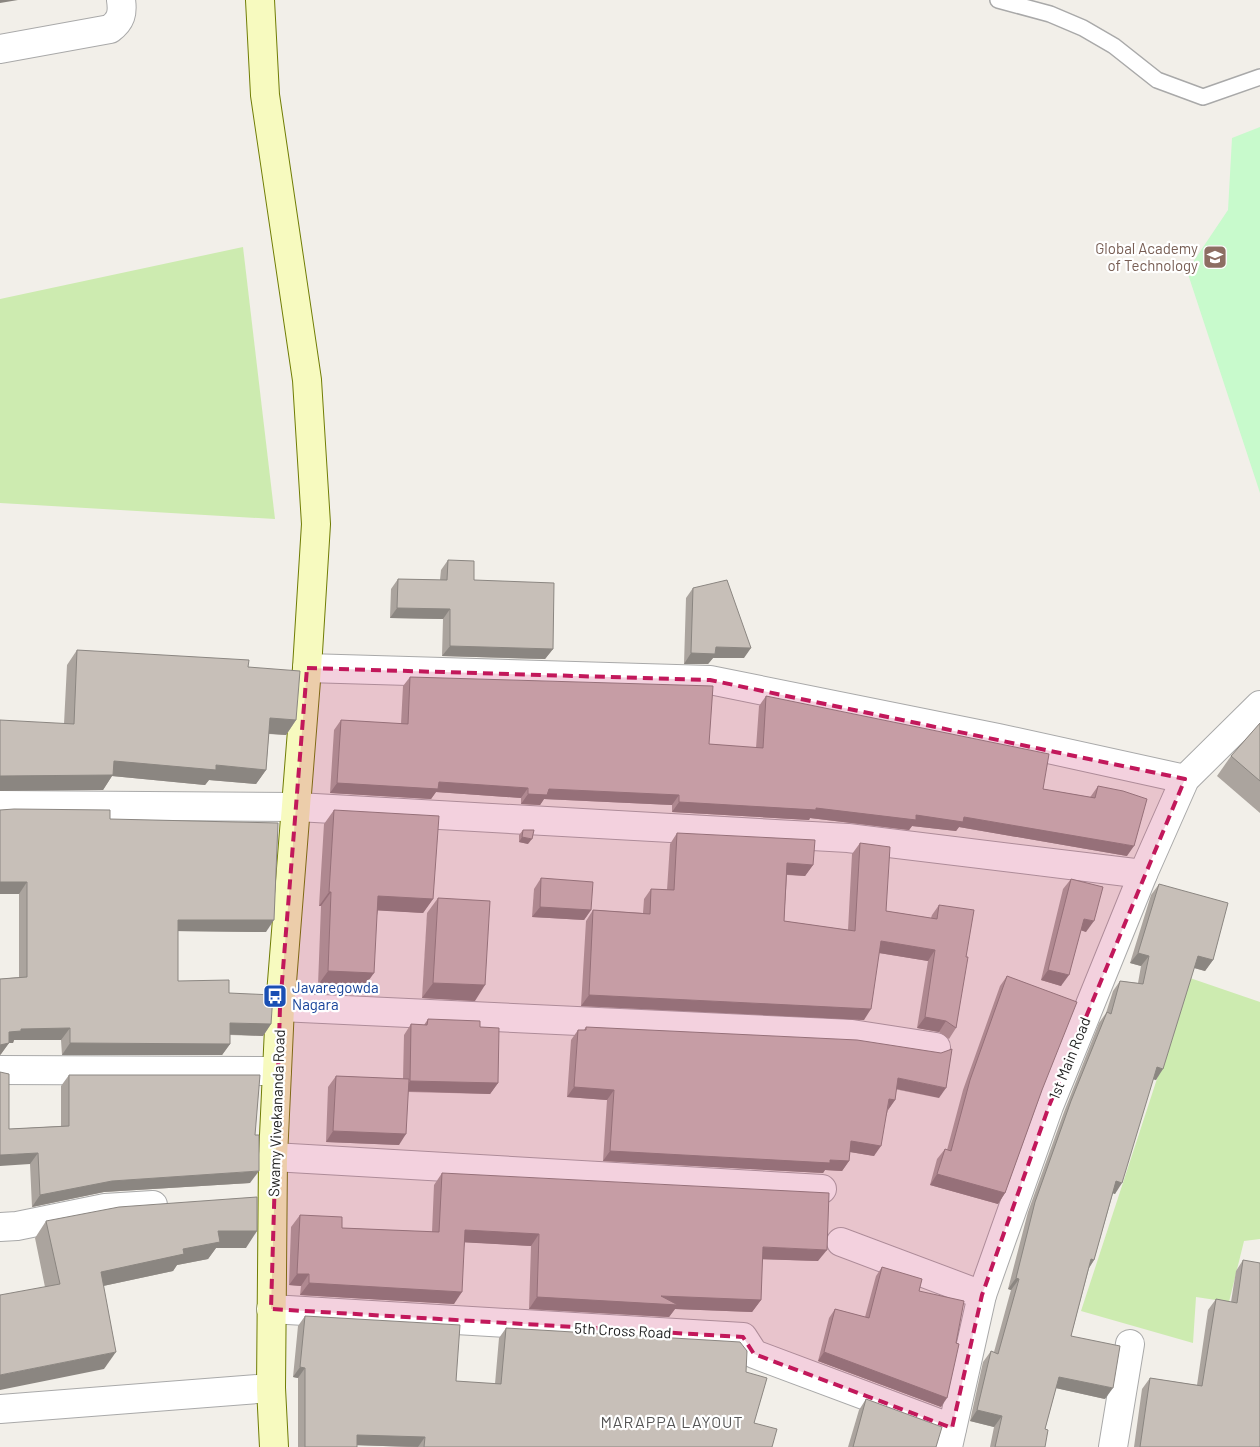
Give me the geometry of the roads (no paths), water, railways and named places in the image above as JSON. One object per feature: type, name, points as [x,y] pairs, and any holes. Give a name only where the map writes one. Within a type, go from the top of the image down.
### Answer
[{"type":"street","points":[[0,49],[110,28],[117,24],[123,11],[121,0]]},
{"type":"street","name":"Swamy Vivekananda Road","points":[[260,0],[266,95],[307,380],[316,524],[297,807],[280,1007],[273,1157],[262,1198],[272,1309],[271,1388],[274,1447]]},
{"type":"street","points":[[307,668],[710,680],[998,738],[1185,779]]},
{"type":"street","name":"1st Main Road","points":[[950,1438],[982,1295],[1049,1106],[1143,874],[1185,779],[1260,705]]},
{"type":"street","points":[[0,805],[297,807],[848,838],[1143,874]]},
{"type":"street","points":[[280,1007],[852,1034],[936,1047]]},
{"type":"street","points":[[0,1070],[277,1071]]},
{"type":"street","points":[[273,1157],[822,1189]]},
{"type":"street","points":[[0,1227],[17,1226],[105,1208],[174,1203]]},
{"type":"street","points":[[841,1242],[982,1295]]},
{"type":"street","name":"5th Cross Road","points":[[272,1309],[743,1337],[754,1354],[950,1438]]},
{"type":"street","points":[[1113,1447],[1130,1344]]},
{"type":"street","points":[[0,1410],[271,1388]]},
{"type":"lane","points":[[998,0],[1050,14],[1083,28],[1114,46],[1157,80],[1203,97],[1260,77]]},
{"type":"place","name":"Global Academy of Technology","points":[[1215,257]]},
{"type":"place","name":"Javaregowda Nagara","points":[[275,996]]},
{"type":"district","name":"MARAPPA LAYOUT","points":[[672,1421]]}]
